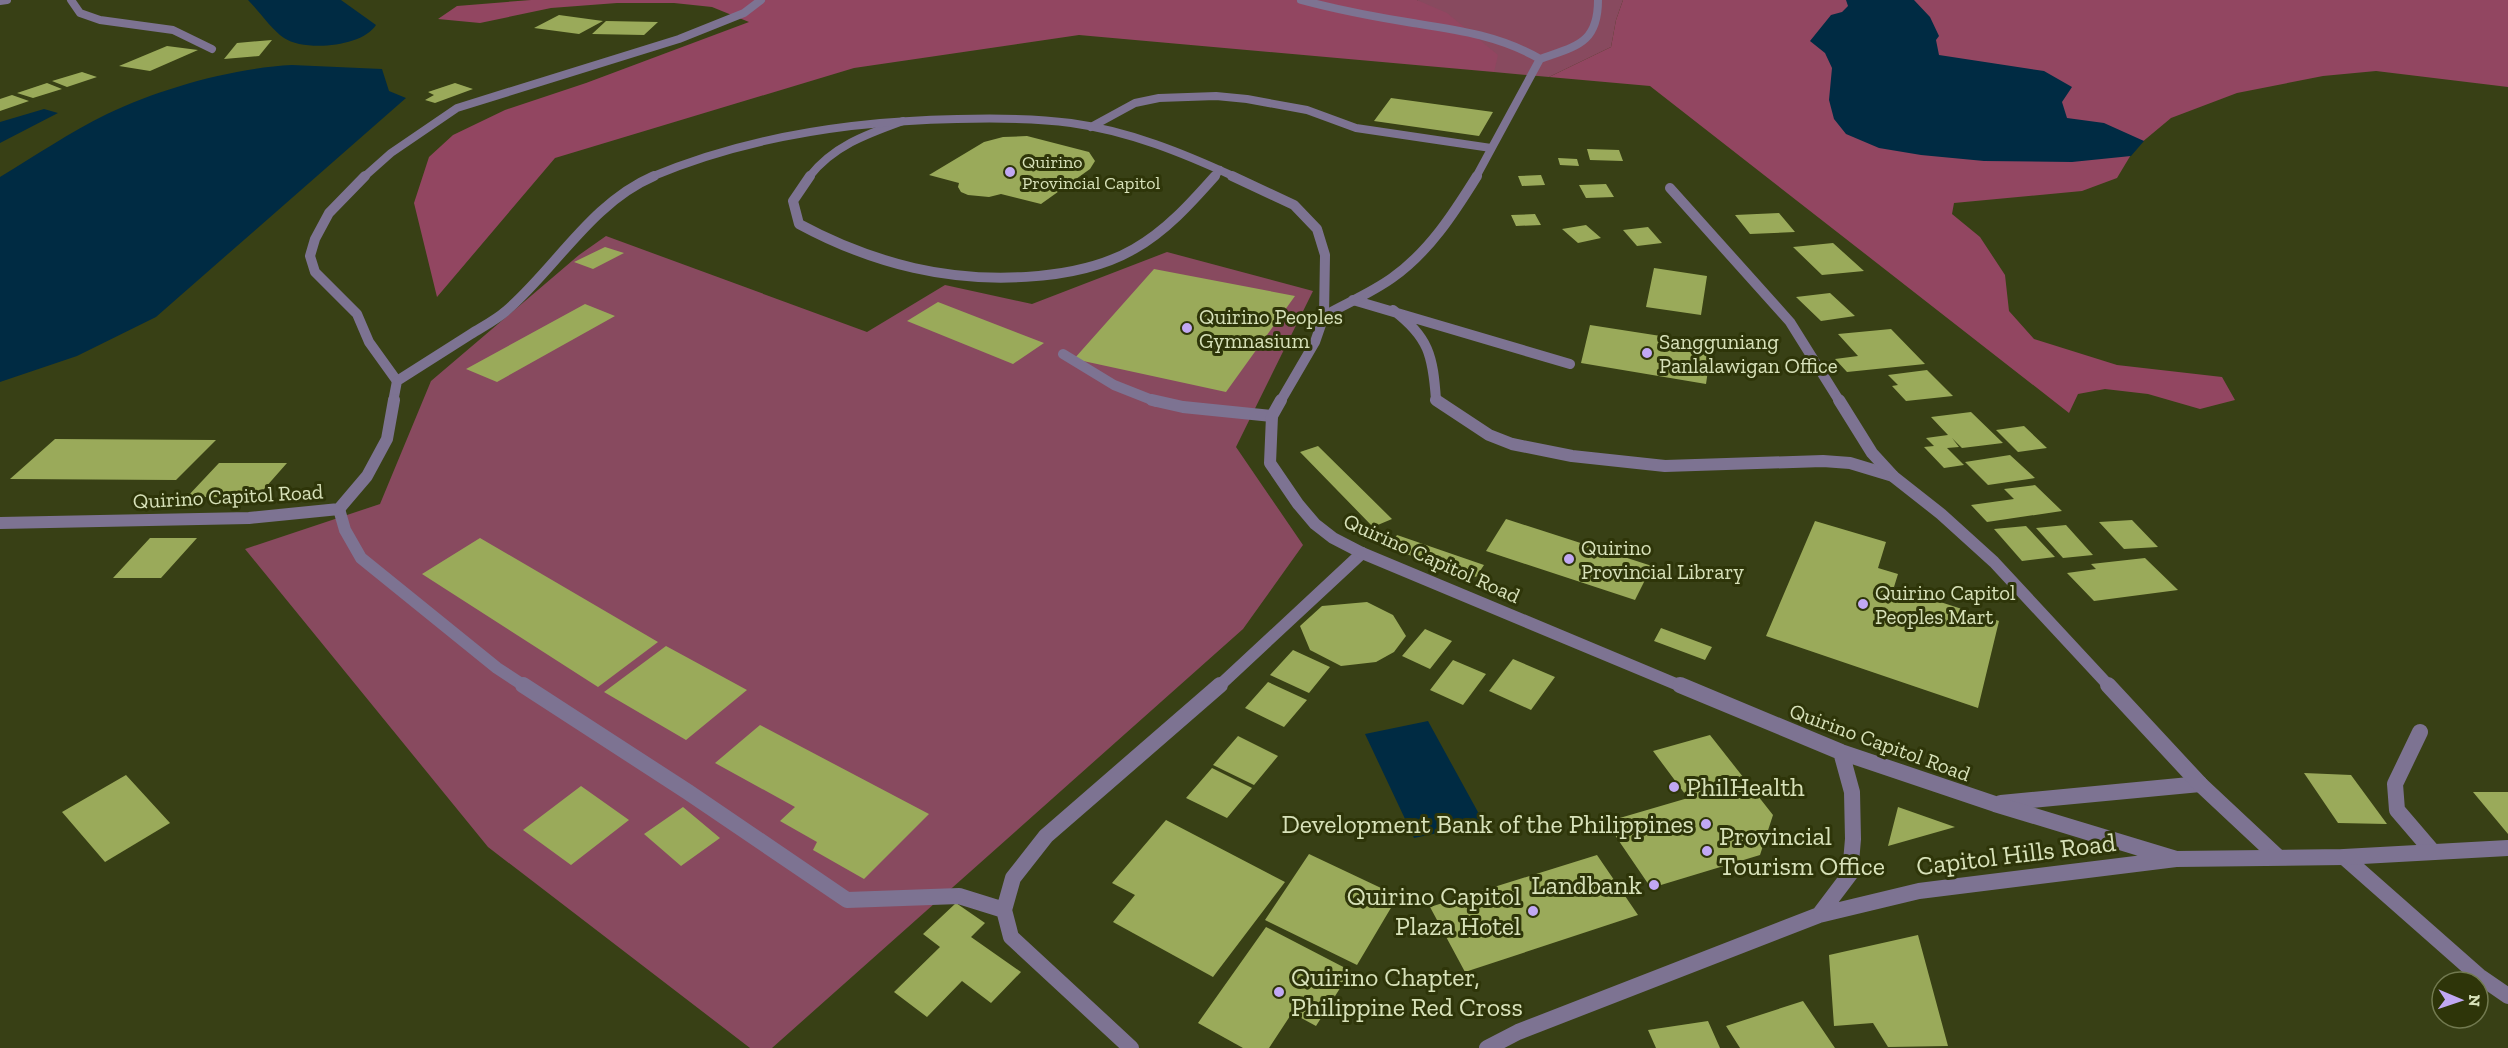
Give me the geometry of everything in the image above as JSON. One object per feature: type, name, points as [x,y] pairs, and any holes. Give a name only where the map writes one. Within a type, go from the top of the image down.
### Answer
[{"type":"street","points":[[0,1],[7,0]]},
{"type":"street","points":[[71,0],[80,13],[100,20],[173,30],[212,49]]},
{"type":"street","points":[[398,381],[369,342],[357,314],[315,272],[310,256],[315,239],[329,213],[357,183],[391,153],[458,108],[680,39],[744,13],[761,0]]},
{"type":"street","points":[[1300,0],[1340,11],[1473,33],[1511,44],[1540,59]]},
{"type":"street","points":[[1324,316],[1398,274],[1424,251],[1463,199],[1540,59],[1591,34],[1596,26],[1598,0]]},
{"type":"street","points":[[1091,127],[1135,103],[1173,96],[1212,96],[1298,108],[1340,120],[1356,128],[1491,148]]},
{"type":"street","name":"Quirino Capitol Road","points":[[0,523],[249,518],[339,509],[367,476],[387,439],[398,381],[504,312],[538,280],[572,239],[606,207],[637,183],[684,163],[748,143],[789,134],[906,120],[1005,118],[1071,123],[1118,133],[1181,152],[1294,205],[1317,229],[1324,255],[1324,316],[1315,342],[1272,416],[1270,463],[1298,504],[1315,524],[1332,538],[1362,553],[1841,752],[1995,804],[2176,859]]},
{"type":"street","points":[[906,120],[868,133],[839,147],[817,164],[793,201],[799,224],[827,239],[916,268],[963,274],[1017,277],[1082,269],[1132,250],[1174,220],[1220,170]]},
{"type":"street","points":[[1670,188],[1790,322],[1872,453],[1894,477],[1941,514],[1994,562],[2200,784],[2278,857]]},
{"type":"street","points":[[1353,300],[1570,364]]},
{"type":"street","points":[[1393,310],[1413,324],[1430,348],[1436,400],[1489,435],[1512,444],[1572,456],[1665,466],[1823,461],[1850,463],[1894,477]]},
{"type":"street","points":[[1062,354],[1113,385],[1168,404],[1272,416]]},
{"type":"street","points":[[339,509],[345,530],[361,558],[497,668],[688,792],[846,900],[959,896],[1004,910]]},
{"type":"street","points":[[1131,1048],[1011,938],[1004,910],[1013,878],[1046,836],[1194,709],[1362,553]]},
{"type":"street","points":[[2420,732],[2395,784],[2397,810],[2433,852]]},
{"type":"street","points":[[1819,915],[1850,874],[1853,839],[1852,792],[1841,752]]},
{"type":"street","points":[[1995,804],[2200,784]]},
{"type":"street","name":"Capitol Hills Road","points":[[1487,1048],[1518,1032],[1819,915],[1919,891],[2176,859],[2344,857],[2508,848]]},
{"type":"street","points":[[2344,857],[2479,976],[2508,996]]},
{"type":"shaded area","points":[[531,0],[1417,0],[1447,13],[1498,55],[1494,72],[1079,35],[854,68],[555,158],[437,297],[414,203],[429,157],[453,135],[505,110],[586,83],[749,22],[712,7],[674,3],[617,3],[551,8],[480,23],[438,19],[457,6]]},
{"type":"shaded area","points":[[1417,0],[1623,0],[1616,20],[1611,47],[1549,77],[1494,72],[1494,68]]},
{"type":"shaded area","points":[[1623,0],[2508,0],[2508,87],[2376,71],[2323,76],[2237,93],[2171,118],[2135,148],[2117,178],[2082,191],[1954,203],[1952,214],[1980,237],[2005,275],[2009,311],[2034,339],[2117,365],[2222,377],[2235,400],[2200,409],[2148,394],[2105,389],[2078,394],[2069,413],[1650,86],[1549,77],[1611,47],[1616,20]]},
{"type":"shaded area","points":[[606,236],[867,332],[945,285],[1032,304],[1167,252],[1313,291],[1236,447],[1303,545],[1243,629],[772,1048],[750,1048],[488,847],[245,549],[380,504],[431,381],[579,255]]},
{"type":"water","points":[[248,0],[341,0],[376,25],[359,38],[346,42],[333,45],[305,45],[279,35]]},
{"type":"water","points":[[1846,0],[1914,0],[1930,17],[1939,36],[1936,40],[1939,55],[2044,71],[2072,87],[2062,102],[2067,118],[2104,123],[2144,141],[2131,156],[2072,162],[1984,161],[1879,148],[1846,134],[1834,119],[1829,100],[1832,68],[1825,53],[1810,41],[1831,15],[1842,12],[1848,6]]},
{"type":"water","points":[[292,65],[382,69],[389,91],[406,98],[156,317],[77,356],[0,382],[0,177],[93,121],[150,96],[222,75]]},
{"type":"water","points":[[44,109],[58,113],[0,143],[0,122]]},
{"type":"water","points":[[1428,721],[1484,823],[1414,838],[1365,734]]},
{"type":"building","points":[[559,15],[603,21],[579,34],[534,28]]},
{"type":"building","points":[[606,21],[658,22],[644,35],[592,34]]},
{"type":"building","points":[[272,40],[259,56],[224,59],[237,43]]},
{"type":"building","points":[[167,46],[198,50],[150,71],[119,66]]},
{"type":"building","points":[[82,72],[97,77],[67,87],[52,81]]},
{"type":"building","points":[[47,83],[62,89],[33,98],[17,93]]},
{"type":"building","points":[[455,83],[473,89],[435,103],[425,100],[434,95],[428,92]]},
{"type":"building","points":[[12,95],[29,101],[0,111],[0,99]]},
{"type":"building","points":[[1391,98],[1493,112],[1479,136],[1374,121]]},
{"type":"building","name":"Quirino Provincial Capitol","points":[[1027,136],[1089,152],[1095,161],[1090,169],[1041,204],[1001,194],[989,197],[968,195],[961,192],[958,187],[959,183],[929,175],[984,142],[1003,137]]},
{"type":"building","points":[[1587,149],[1619,150],[1623,161],[1590,160]]},
{"type":"building","points":[[1558,158],[1577,159],[1579,166],[1560,165]]},
{"type":"building","points":[[1541,175],[1545,185],[1522,186],[1518,176]]},
{"type":"building","points":[[1606,184],[1614,197],[1586,198],[1579,185]]},
{"type":"building","points":[[1779,213],[1795,232],[1750,234],[1735,215]]},
{"type":"building","points":[[1535,214],[1541,225],[1516,226],[1511,215]]},
{"type":"building","points":[[1586,225],[1601,238],[1578,243],[1562,229]]},
{"type":"building","points":[[1648,227],[1662,243],[1637,246],[1623,230]]},
{"type":"building","points":[[1833,243],[1864,271],[1822,275],[1793,247]]},
{"type":"building","points":[[605,247],[624,253],[593,269],[574,262]]},
{"type":"building","points":[[1654,268],[1707,276],[1701,315],[1646,307]]},
{"type":"building","name":"Quirino Peoples Gymnasium","points":[[1154,269],[1295,296],[1226,392],[1074,359]]},
{"type":"building","points":[[1830,293],[1855,316],[1821,321],[1796,297]]},
{"type":"building","points":[[938,302],[1044,343],[1013,364],[907,321]]},
{"type":"building","points":[[585,304],[615,316],[497,382],[466,369]]},
{"type":"building","name":"Sangguniang Panlalawigan Office","points":[[1590,325],[1712,344],[1706,384],[1581,363]]},
{"type":"building","points":[[1891,329],[1925,364],[1847,372],[1835,359],[1858,356],[1838,334]]},
{"type":"building","points":[[1927,370],[1953,396],[1906,401],[1892,386],[1898,385],[1888,375]]},
{"type":"building","points":[[1971,412],[2003,443],[1962,448],[1952,438],[1959,447],[1947,448],[1964,465],[1944,468],[1924,447],[1934,446],[1926,438],[1948,435],[1931,417]]},
{"type":"building","points":[[2024,426],[2047,448],[2018,452],[1996,430]]},
{"type":"building","points":[[55,439],[216,440],[176,480],[10,479]]},
{"type":"building","points":[[1318,446],[1392,519],[1373,527],[1300,452]]},
{"type":"building","points":[[2010,455],[2035,478],[1988,485],[1965,462]]},
{"type":"building","points":[[219,463],[287,463],[257,497],[187,497]]},
{"type":"building","points":[[2035,485],[2062,511],[1987,522],[1971,505],[2014,499],[2004,489]]},
{"type":"building","name":"Quirino Provincial Library","points":[[1506,519],[1652,566],[1635,600],[1486,551]]},
{"type":"building","points":[[2132,520],[2158,547],[2124,549],[2099,522]]},
{"type":"building","name":"Quirino Capitol Peoples Mart","points":[[1815,521],[1886,542],[1878,568],[1898,574],[1894,587],[1999,621],[1978,708],[1766,636]]},
{"type":"building","points":[[2066,525],[2093,555],[2063,558],[2036,528]]},
{"type":"building","points":[[2026,526],[2055,557],[2022,561],[1994,529]]},
{"type":"building","points":[[1397,535],[1484,565],[1476,577],[1388,548]]},
{"type":"building","points":[[150,538],[197,538],[161,578],[113,578]]},
{"type":"building","points":[[480,538],[658,642],[598,687],[422,574]]},
{"type":"building","points":[[2145,558],[2178,590],[2094,601],[2067,573],[2096,569],[2091,564]]},
{"type":"building","points":[[1367,602],[1393,615],[1406,636],[1394,652],[1376,662],[1341,666],[1310,650],[1300,626],[1322,606]]},
{"type":"building","points":[[1661,628],[1712,647],[1705,660],[1654,641]]},
{"type":"building","points":[[1425,629],[1452,641],[1430,669],[1402,656]]},
{"type":"building","points":[[666,646],[747,690],[686,740],[604,692]]},
{"type":"building","points":[[1293,650],[1330,667],[1309,693],[1270,675]]},
{"type":"building","points":[[1513,659],[1555,677],[1531,710],[1489,691]]},
{"type":"building","points":[[1453,660],[1486,674],[1463,705],[1430,690]]},
{"type":"building","points":[[1268,682],[1307,700],[1284,727],[1245,708]]},
{"type":"building","points":[[760,725],[929,814],[864,879],[813,850],[817,842],[780,821],[795,807],[715,763]]},
{"type":"building","points":[[1710,735],[1773,815],[1760,855],[1651,888],[1606,822],[1688,798],[1653,751]]},
{"type":"building","points":[[1238,736],[1278,756],[1254,785],[1213,765]]},
{"type":"building","points":[[1212,768],[1252,788],[1227,818],[1186,798]]},
{"type":"building","points":[[2304,773],[2351,775],[2387,824],[2338,823]]},
{"type":"building","points":[[126,775],[170,823],[105,862],[62,812]]},
{"type":"building","points":[[581,786],[629,820],[571,865],[523,830]]},
{"type":"building","points":[[2473,792],[2508,792],[2508,834]]},
{"type":"building","points":[[683,807],[720,838],[681,866],[644,834]]},
{"type":"building","points":[[1898,807],[1955,827],[1888,846]]},
{"type":"building","points":[[1166,820],[1285,882],[1213,977],[1113,922],[1135,895],[1112,883]]},
{"type":"building","points":[[1309,854],[1398,896],[1357,965],[1265,920]]},
{"type":"building","name":"Quirino Capitol Plaza Hotel","points":[[1597,855],[1638,915],[1465,972],[1430,907]]},
{"type":"building","points":[[956,903],[985,923],[971,937],[1021,972],[991,1003],[962,981],[927,1017],[894,992],[940,947],[923,934]]},
{"type":"building","name":"Quirino Chapter, Philippine Red Cross","points":[[1266,927],[1351,971],[1316,1026],[1292,1013],[1269,1048],[1243,1048],[1198,1023]]},
{"type":"building","points":[[1918,935],[1948,1046],[1888,1047],[1873,1023],[1834,1026],[1829,955]]},
{"type":"building","points":[[1803,1001],[1835,1048],[1740,1048],[1726,1026]]},
{"type":"building","points":[[1708,1021],[1720,1048],[1656,1048],[1648,1030]]},
{"type":"place","name":"Quirino Provincial Capitol","points":[[1010,172]]},
{"type":"place","name":"Quirino Peoples Gymnasium","points":[[1187,328]]},
{"type":"place","name":"Sangguniang Panlalawigan Office","points":[[1647,353]]},
{"type":"place","name":"Quirino Provincial Library","points":[[1569,559]]},
{"type":"place","name":"Quirino Capitol Peoples Mart","points":[[1863,604]]},
{"type":"place","name":"PhilHealth","points":[[1674,787]]},
{"type":"place","name":"Development Bank of the Philippines","points":[[1706,824]]},
{"type":"place","name":"Provincial Tourism Office","points":[[1707,851]]},
{"type":"place","name":"Landbank","points":[[1654,885]]},
{"type":"place","name":"Quirino Capitol Plaza Hotel","points":[[1533,911]]},
{"type":"place","name":"Quirino Chapter, Philippine Red Cross","points":[[1279,992]]}]
